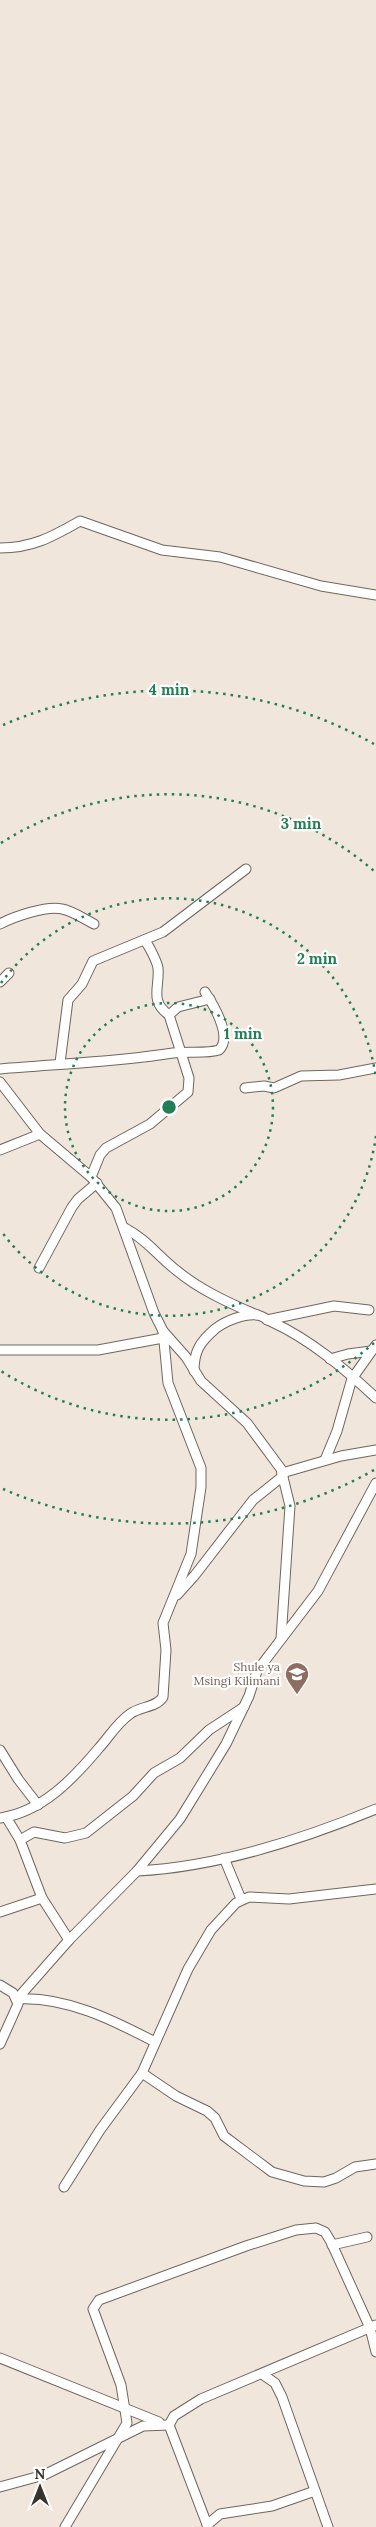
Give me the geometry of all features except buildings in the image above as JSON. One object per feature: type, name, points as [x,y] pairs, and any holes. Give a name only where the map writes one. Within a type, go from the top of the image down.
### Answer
[{"type":"street","points":[[0,548],[26,547],[43,541],[80,521],[162,550],[220,557],[321,586],[376,595]]},
{"type":"street","points":[[60,1063],[68,1000],[82,984],[93,961],[144,940],[174,925],[246,869]]},
{"type":"street","points":[[0,924],[42,909],[52,908],[62,909],[94,924]]},
{"type":"street","points":[[39,1268],[72,1207],[94,1180],[100,1155],[106,1148],[150,1124],[188,1092],[189,1078],[182,1053],[173,1034],[169,1015],[162,1010],[155,996],[158,969],[150,948],[144,940]]},
{"type":"street","points":[[0,982],[9,973]]},
{"type":"street","points":[[0,1069],[60,1063],[113,1062],[182,1053],[214,1052],[223,1046],[221,1025],[207,996],[178,1007],[169,1015]]},
{"type":"street","points":[[245,1088],[264,1086],[274,1088],[301,1076],[339,1075],[376,1068]]},
{"type":"street","points":[[0,1082],[40,1134],[94,1180],[116,1208],[163,1334],[168,1383],[201,1468],[201,1487],[191,1554],[184,1576],[169,1604],[163,1626],[166,1653],[163,1699],[129,1714],[68,1782],[38,1805],[3,1817],[20,1840],[42,1898],[69,1940]]},
{"type":"street","points":[[0,1150],[40,1134]]},
{"type":"street","points":[[125,1228],[147,1242],[162,1259],[190,1280],[224,1300],[282,1327],[353,1376],[376,1398]]},
{"type":"street","points":[[267,1320],[334,1306],[369,1310]]},
{"type":"street","points":[[194,1371],[194,1359],[198,1346],[214,1330],[231,1320],[258,1315]]},
{"type":"street","points":[[0,1350],[98,1350],[163,1334]]},
{"type":"street","points":[[163,1334],[186,1357],[194,1371],[209,1389],[247,1423],[269,1450],[283,1475],[290,1506],[281,1639]]},
{"type":"street","points":[[330,1359],[373,1350]]},
{"type":"street","points":[[325,1460],[337,1432],[353,1376],[373,1350]]},
{"type":"street","points":[[169,1604],[195,1575],[253,1500],[283,1475],[325,1460],[363,1451],[376,1450]]},
{"type":"street","points":[[17,1999],[69,1940],[137,1871],[190,1803],[226,1744],[244,1707],[257,1671],[281,1639],[299,1620],[318,1591],[376,1483]]},
{"type":"street","points":[[20,1840],[34,1832],[65,1838],[86,1833],[133,1796],[154,1773],[180,1758],[209,1730],[244,1707]]},
{"type":"street","points":[[0,1750],[18,1779],[38,1805]]},
{"type":"street","points":[[137,1871],[224,1858],[339,1824],[376,1809]]},
{"type":"street","points":[[224,1858],[241,1899]]},
{"type":"street","points":[[64,2187],[100,2130],[142,2073],[180,1984],[202,1944],[218,1920],[241,1899],[262,1897],[298,1899],[376,1889]]},
{"type":"street","points":[[0,1912],[42,1898]]},
{"type":"street","points":[[0,1985],[13,1993],[17,1999],[17,2008],[0,2044]]},
{"type":"street","points":[[17,1999],[40,1998],[60,2002],[122,2026],[155,2042]]},
{"type":"street","points":[[142,2073],[176,2096],[207,2111],[215,2118],[224,2136],[272,2172],[304,2181],[324,2182],[336,2178],[355,2167],[376,2164]]},
{"type":"street","points":[[65,2527],[89,2485],[121,2437],[127,2424],[127,2410],[121,2385],[93,2309],[98,2300],[246,2246],[296,2230],[316,2228],[325,2232],[373,2327],[376,2352]]},
{"type":"street","points":[[332,2245],[368,2238]]},
{"type":"street","points":[[169,2425],[174,2416],[182,2409],[373,2327]]},
{"type":"street","points":[[0,2358],[127,2410],[169,2425],[208,2526],[220,2514],[227,2511],[272,2506],[315,2490]]},
{"type":"street","points":[[262,2374],[275,2382],[328,2527]]},
{"type":"street","points":[[0,2487],[44,2475],[150,2424],[169,2425]]},
{"type":"place","name":"Shule ya Msingi Kilimani","points":[[297,1695]]}]
